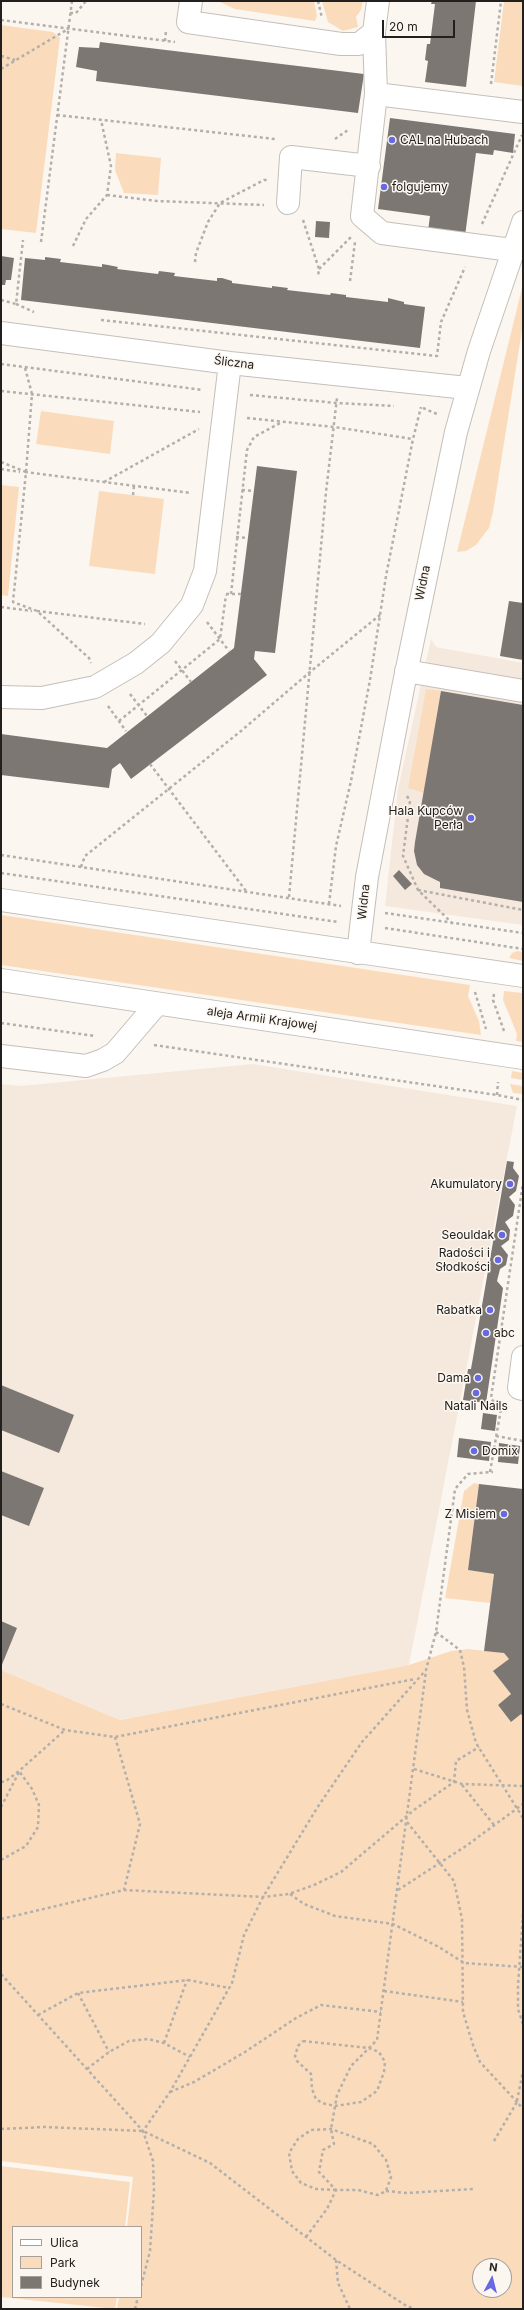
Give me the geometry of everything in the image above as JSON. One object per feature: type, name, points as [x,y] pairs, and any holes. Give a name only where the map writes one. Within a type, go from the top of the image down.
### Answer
[{"type":"street","points":[[191,1],[188,22],[341,44],[359,44],[374,32]]},
{"type":"street","points":[[378,1],[374,32],[376,94],[362,226],[382,233],[504,249],[513,248]]},
{"type":"street","points":[[376,94],[523,112]]},
{"type":"street","points":[[288,192],[291,157],[369,166]]},
{"type":"street","name":"Widna","points":[[358,953],[367,877],[430,546],[467,388],[513,248],[522,226]]},
{"type":"street","name":"Śliczna","points":[[1,333],[230,363],[467,388]]},
{"type":"street","points":[[1,697],[42,698],[95,687],[117,676],[136,663],[172,632],[196,598],[205,571],[230,363]]},
{"type":"street","points":[[406,671],[523,691]]},
{"type":"street","points":[[1,900],[523,976]]},
{"type":"street","name":"aleja Armii Krajowej","points":[[1,980],[523,1058]]},
{"type":"street","points":[[1,1056],[86,1066],[103,1060],[115,1053],[157,1004]]},
{"type":"street","points":[[523,1357],[519,1388],[523,1389]]},
{"type":"path","points":[[41,242],[72,1]]},
{"type":"path","points":[[70,12],[76,13],[86,1]]},
{"type":"path","points":[[488,107],[501,1]]},
{"type":"path","points":[[1,69],[68,28]]},
{"type":"path","points":[[1,56],[16,60]]},
{"type":"path","points":[[57,115],[277,140]]},
{"type":"path","points":[[314,160],[325,146],[364,118],[374,119]]},
{"type":"path","points":[[73,246],[86,219],[107,195],[111,166],[101,120]]},
{"type":"path","points":[[195,262],[196,253],[208,222],[220,204],[264,180],[288,192],[302,215],[319,269],[318,277]]},
{"type":"path","points":[[107,195],[157,201],[220,204],[288,192]]},
{"type":"path","points":[[319,269],[362,226]]},
{"type":"path","points":[[350,281],[362,226]]},
{"type":"path","points":[[16,304],[24,240]]},
{"type":"path","points":[[1,300],[16,304],[38,314]]},
{"type":"path","points":[[93,319],[437,356]]},
{"type":"path","points":[[1,364],[226,392],[337,403],[398,406]]},
{"type":"path","points":[[24,368],[32,394],[13,602],[37,611],[89,658],[95,687],[126,732]]},
{"type":"path","points":[[289,897],[339,375]]},
{"type":"path","points":[[1,391],[225,414],[334,427],[413,439]]},
{"type":"path","points":[[329,904],[336,846],[351,781],[386,576],[413,439],[421,407],[414,407]]},
{"type":"path","points":[[104,483],[225,414]]},
{"type":"path","points":[[231,594],[246,450],[254,437],[282,421]]},
{"type":"path","points":[[1,462],[26,472]]},
{"type":"path","points":[[1,469],[195,494]]},
{"type":"path","points":[[133,495],[134,486]]},
{"type":"path","points":[[234,489],[253,491]]},
{"type":"path","points":[[232,536],[247,538]]},
{"type":"path","points":[[222,594],[241,594]]},
{"type":"path","points":[[119,721],[182,672],[220,639],[226,594]]},
{"type":"path","points":[[1,607],[163,626],[172,632]]},
{"type":"path","points":[[81,866],[85,856],[241,731],[380,615]]},
{"type":"path","points":[[208,623],[229,651]]},
{"type":"path","points":[[173,660],[191,682]]},
{"type":"path","points":[[117,676],[146,716]]},
{"type":"path","points":[[150,764],[246,891]]},
{"type":"path","points":[[405,792],[410,801],[403,856],[418,890],[453,924]]},
{"type":"path","points":[[1,855],[348,907]]},
{"type":"path","points":[[1,873],[335,922]]},
{"type":"path","points":[[418,890],[523,910]]},
{"type":"path","points":[[378,912],[523,933]]},
{"type":"path","points":[[386,928],[523,949]]},
{"type":"path","points":[[475,989],[474,995],[487,1032]]},
{"type":"path","points":[[494,992],[493,1000],[504,1032],[504,1037]]},
{"type":"path","points":[[1,1022],[523,1100]]},
{"type":"path","points":[[497,1095],[498,1082]]},
{"type":"path","points":[[336,2190],[319,2172],[324,2150],[334,2144],[331,2129],[337,2095],[351,2066],[377,2040],[426,1670],[436,1632],[455,1489],[468,1474],[492,1472],[496,1436],[502,1403],[493,1401],[491,1398],[523,1183]]},
{"type":"path","points":[[496,1436],[523,1441]]},
{"type":"path","points":[[436,1632],[460,1650],[464,1667],[467,1710],[478,1747],[523,1818]]},
{"type":"path","points":[[143,2132],[170,2092],[229,1988],[244,1935],[263,1897],[317,1808],[362,1742],[416,1679],[426,1670]]},
{"type":"path","points":[[1,1704],[65,1730],[115,1737],[416,1679]]},
{"type":"path","points":[[1,1782],[6,1781],[19,1771],[65,1730]]},
{"type":"path","points":[[115,1737],[140,1824],[124,1890]]},
{"type":"path","points":[[1,1919],[124,1890],[263,1897],[289,1894],[314,1885],[341,1872],[408,1815],[454,1782],[456,1761],[478,1747]]},
{"type":"path","points":[[414,1769],[462,1784],[523,1786]]},
{"type":"path","points":[[1,1807],[19,1771]]},
{"type":"path","points":[[1,1860],[26,1846],[38,1827],[39,1805],[32,1789],[19,1771]]},
{"type":"path","points":[[462,1784],[494,1825]]},
{"type":"path","points":[[398,1890],[439,1864],[523,1804]]},
{"type":"path","points":[[407,1822],[454,1881],[462,1919],[464,1963],[463,2012],[473,2045],[480,2062],[523,2109]]},
{"type":"path","points":[[289,1894],[304,1904],[335,1916],[393,1924],[439,1947],[464,1963],[523,1967]]},
{"type":"path","points":[[523,1914],[519,1967],[518,2009],[523,2024]]},
{"type":"path","points":[[1,1974],[143,2132],[153,2161],[154,2190],[150,2251],[142,2282]]},
{"type":"path","points":[[38,2015],[78,1993],[188,1980],[229,1988]]},
{"type":"path","points":[[164,2043],[188,1980]]},
{"type":"path","points":[[384,1991],[464,2002]]},
{"type":"path","points":[[78,1993],[108,2052]]},
{"type":"path","points":[[170,2092],[207,2074],[245,2052],[296,2018],[321,2005],[381,2012]]},
{"type":"path","points":[[87,2069],[108,2052],[129,2041],[148,2039],[164,2043],[190,2057]]},
{"type":"path","points":[[304,2041],[369,2048],[379,2052],[385,2062],[382,2081],[377,2090],[361,2102],[335,2106],[322,2103],[316,2098],[312,2089],[311,2074],[297,2061],[296,2056],[298,2046],[304,2041]]},
{"type":"path","points":[[494,2141],[517,2102],[523,2071]]},
{"type":"path","points":[[1,2129],[45,2127],[143,2132],[210,2163],[336,2260],[405,2305],[414,2309]]},
{"type":"path","points":[[386,2191],[391,2177],[386,2160],[373,2144],[331,2129],[311,2130],[298,2139],[290,2153],[292,2171],[301,2183],[316,2189],[358,2190],[378,2195],[386,2191],[407,2192],[473,2189]]},
{"type":"path","points":[[306,2237],[327,2209],[336,2190]]},
{"type":"path","points":[[336,2260],[338,2283],[350,2309]]},
{"type":"path","points":[[135,2309],[138,2298]]},
{"type":"shaded area","points":[[431,639],[436,647],[523,663],[523,925],[385,906],[398,789]]},
{"type":"shaded area","points":[[253,1064],[517,1106],[409,1665],[120,1720],[1,1670],[1,1084],[20,1086]]},
{"type":"green space","points":[[218,1],[314,1],[317,16],[315,21],[235,9]]},
{"type":"green space","points":[[322,1],[363,1],[361,10],[356,17],[358,27],[343,31],[328,22]]},
{"type":"green space","points":[[504,1],[523,1],[523,86],[494,82]]},
{"type":"green space","points":[[1,25],[53,32],[60,38],[36,233],[1,229]]},
{"type":"green space","points":[[116,153],[161,158],[158,195],[124,193],[115,170]]},
{"type":"green space","points":[[523,284],[523,324],[493,512],[489,528],[476,545],[466,551],[457,552]]},
{"type":"green space","points":[[41,411],[114,421],[110,454],[36,444]]},
{"type":"green space","points":[[1,485],[19,487],[8,596],[1,595]]},
{"type":"green space","points":[[99,491],[164,499],[155,574],[89,566]]},
{"type":"green space","points":[[426,689],[441,691],[424,793],[408,788]]},
{"type":"green space","points":[[1,915],[470,985],[468,996],[479,1021],[481,1035],[1,965]]},
{"type":"green space","points":[[517,951],[523,952],[523,961],[509,958],[512,953]]},
{"type":"green space","points":[[504,991],[523,993],[523,1042],[516,1041],[517,1034],[503,1000]]},
{"type":"green space","points":[[512,1071],[523,1073],[523,1080],[511,1078]]},
{"type":"green space","points":[[510,1084],[523,1086],[523,1094],[513,1093]]},
{"type":"green space","points":[[474,1483],[479,1484],[468,1570],[494,1574],[490,1603],[445,1598],[464,1491]]},
{"type":"green space","points":[[468,1649],[504,1653],[509,1659],[494,1672],[511,1694],[498,1705],[510,1721],[521,1714],[523,1717],[523,2309],[117,2309],[119,2298],[142,2298],[142,2226],[127,2226],[133,2177],[1,2161],[1,1670],[120,1720],[409,1665],[451,1651]]},
{"type":"green space","points":[[1,2166],[130,2182],[125,2226],[12,2226],[12,2298],[117,2298],[115,2309],[1,2297]]},
{"type":"building","points":[[432,1],[476,1],[466,87],[425,82],[428,61],[425,60],[427,44],[430,44],[435,4],[431,4]]},
{"type":"building","points":[[100,42],[364,74],[358,113],[96,81],[97,71],[76,67],[79,47],[99,48]]},
{"type":"building","points":[[390,118],[515,134],[513,153],[494,150],[493,155],[476,153],[465,236],[428,231],[430,216],[378,209]]},
{"type":"building","points":[[316,221],[330,222],[329,238],[315,237]]},
{"type":"building","points":[[1,256],[14,258],[11,280],[6,280],[5,285],[1,285]]},
{"type":"building","points":[[45,257],[61,259],[60,262],[102,267],[102,264],[118,267],[117,269],[158,274],[159,271],[175,273],[174,276],[217,281],[217,278],[222,278],[232,281],[232,283],[272,288],[272,286],[288,288],[287,290],[330,295],[331,293],[346,295],[346,297],[388,302],[388,298],[404,302],[404,304],[425,307],[420,348],[21,300],[25,258],[45,260]]},
{"type":"building","points":[[257,466],[297,471],[275,653],[255,651],[254,659],[267,675],[131,779],[120,763],[112,769],[109,788],[1,775],[1,734],[107,748],[234,648]]},
{"type":"building","points":[[509,601],[523,603],[523,660],[500,656]]},
{"type":"building","name":"Hala Kupców Perła","points":[[441,691],[523,705],[523,902],[440,888],[440,882],[424,874],[417,865],[414,851],[415,842]]},
{"type":"building","points":[[399,870],[412,884],[405,890],[393,876]]},
{"type":"building","points":[[507,1161],[514,1162],[513,1168],[519,1176],[516,1191],[509,1197],[515,1205],[513,1216],[505,1222],[510,1230],[509,1240],[501,1246],[508,1255],[506,1265],[500,1269],[497,1281],[503,1288],[486,1403],[463,1400],[468,1369],[471,1369]]},
{"type":"building","points":[[1,1385],[74,1415],[59,1453],[1,1430]]},
{"type":"building","points":[[483,1413],[497,1415],[495,1431],[481,1429]]},
{"type":"building","name":"Domix","points":[[459,1438],[491,1442],[489,1461],[457,1457]]},
{"type":"building","points":[[499,1443],[520,1446],[518,1464],[498,1462]]},
{"type":"building","points":[[1,1471],[44,1488],[29,1526],[1,1515]]},
{"type":"building","points":[[479,1484],[523,1489],[523,1717],[521,1714],[511,1722],[498,1705],[511,1694],[493,1671],[509,1659],[504,1653],[484,1651],[494,1574],[468,1570]]},
{"type":"building","points":[[1,1621],[17,1628],[1,1667]]},
{"type":"place","name":"CAL na Hubach","points":[[392,140]]},
{"type":"place","name":"folgujemy","points":[[384,187]]},
{"type":"place","name":"Hala Kupców Perła","points":[[471,818]]},
{"type":"place","name":"Akumulatory","points":[[510,1184]]},
{"type":"place","name":"Seouldak","points":[[502,1235]]},
{"type":"place","name":"Radości i Słodkości","points":[[498,1260]]},
{"type":"place","name":"Rabatka","points":[[490,1310]]},
{"type":"place","name":"abc","points":[[486,1333]]},
{"type":"place","name":"Dama","points":[[478,1378]]},
{"type":"place","name":"Natali Nails","points":[[476,1393]]},
{"type":"place","name":"Domix","points":[[474,1451]]},
{"type":"place","name":"Z Misiem","points":[[504,1514]]}]
